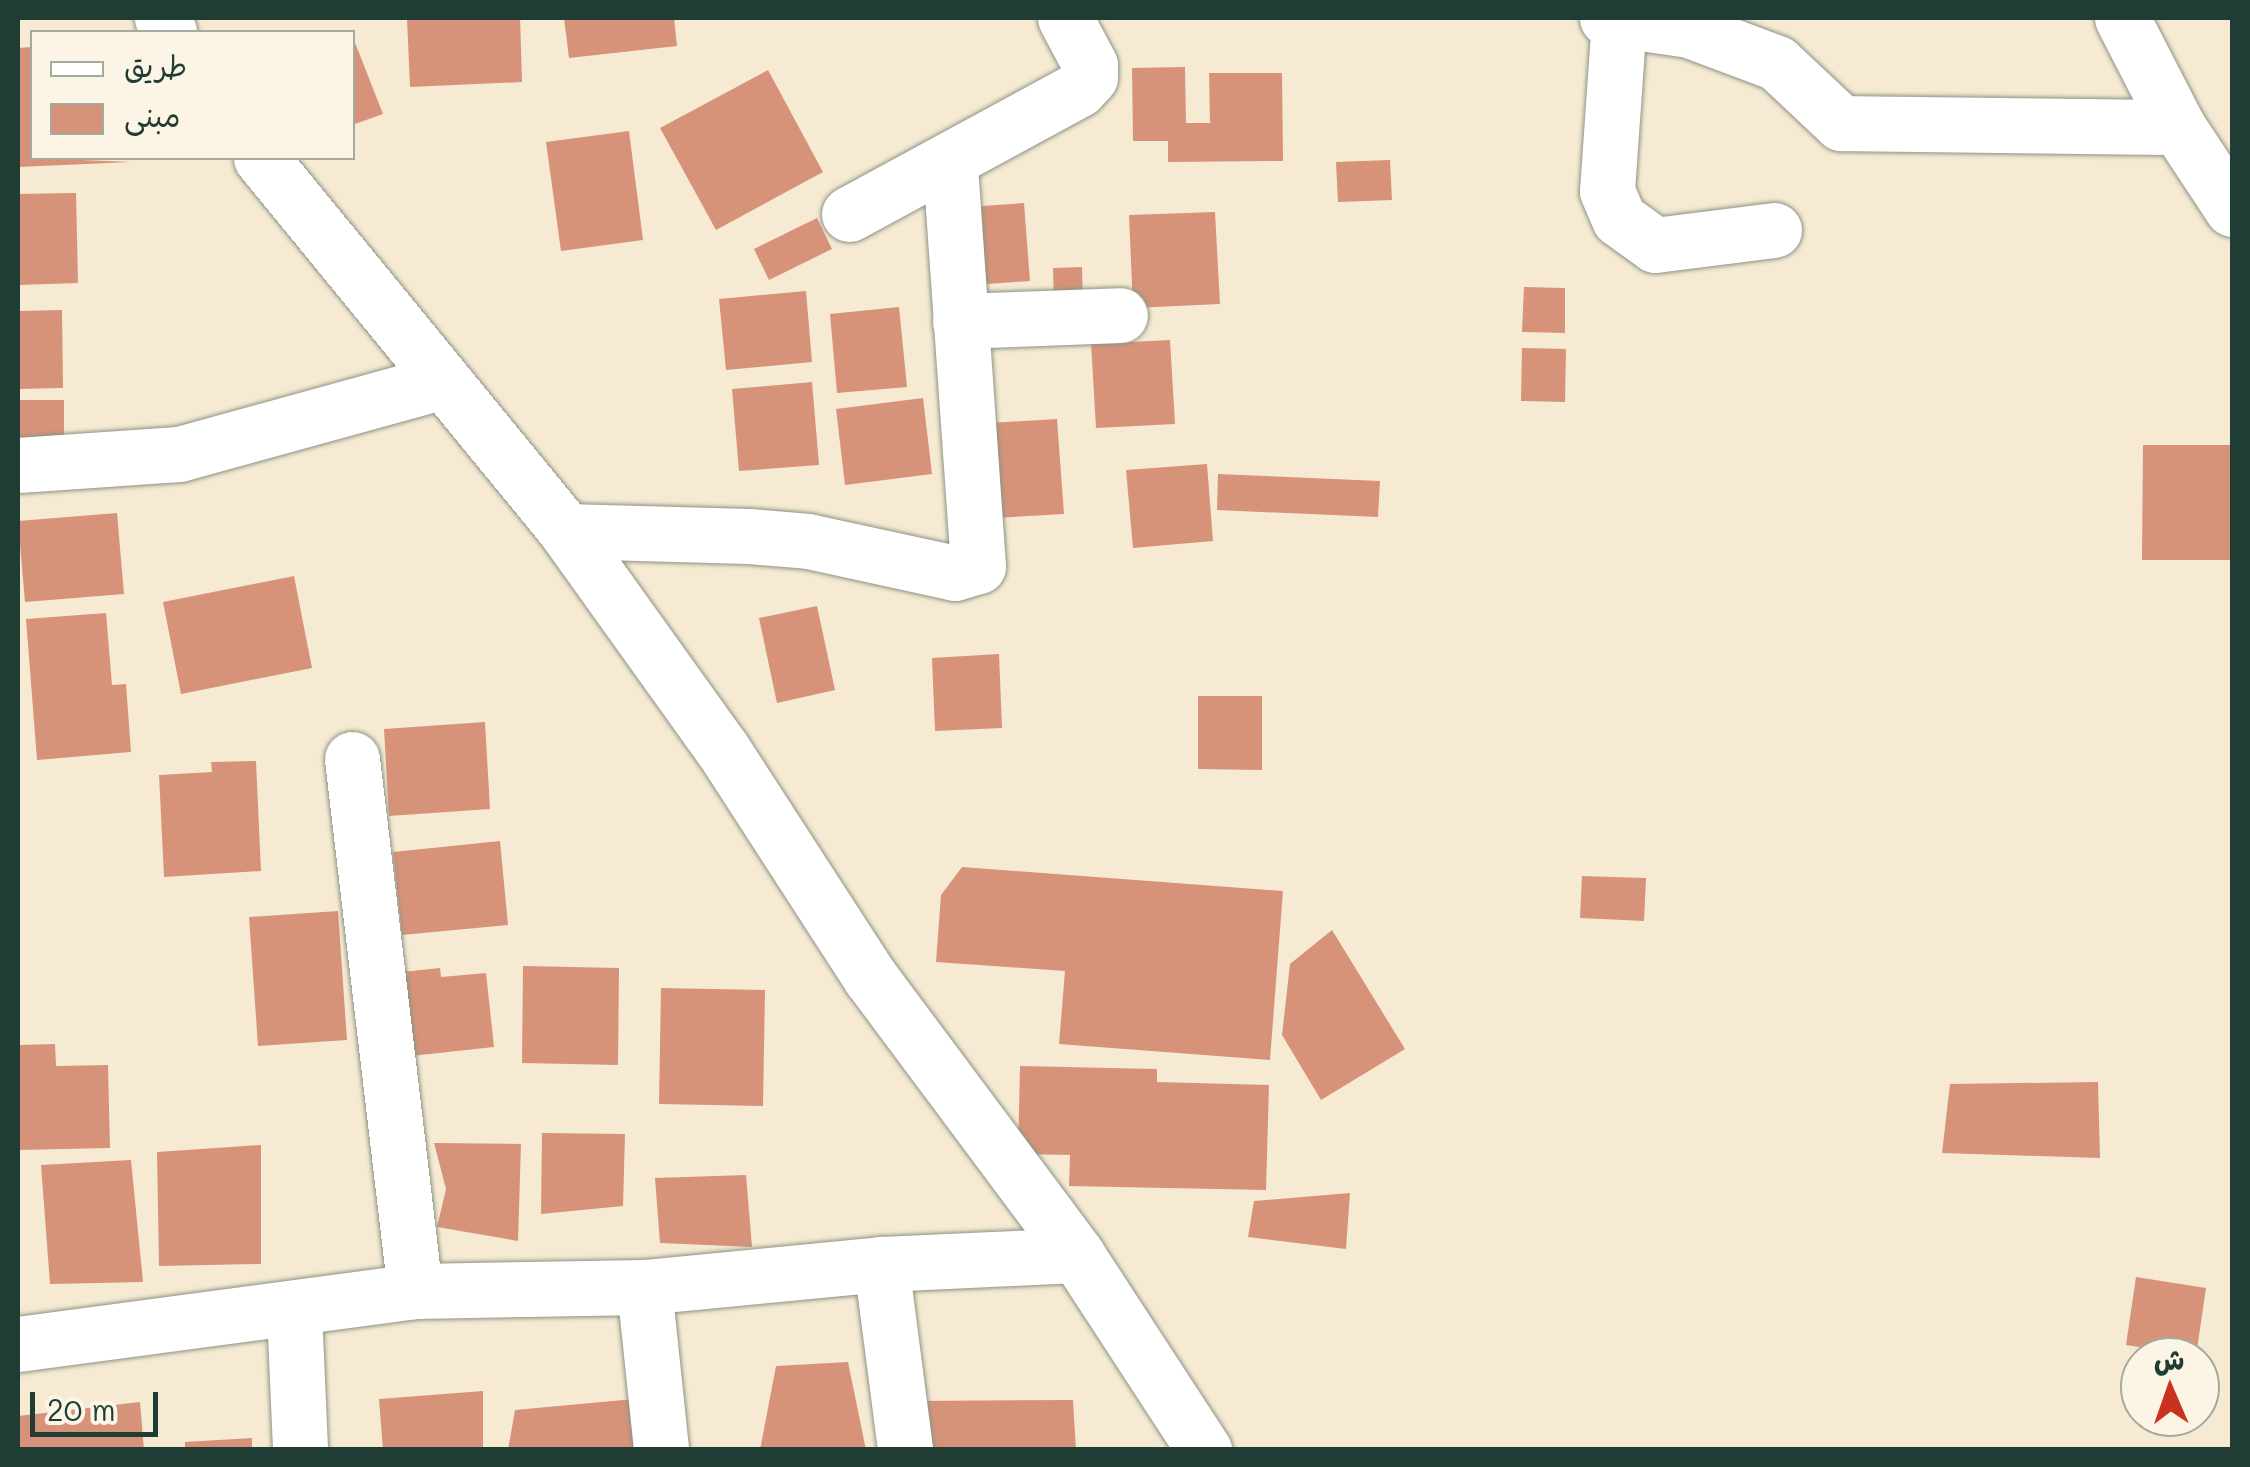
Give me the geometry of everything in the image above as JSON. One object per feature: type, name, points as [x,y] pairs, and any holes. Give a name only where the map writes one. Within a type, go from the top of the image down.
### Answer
[{"type":"street","points":[[849,214],[950,165],[1090,77],[1065,18]]},
{"type":"street","points":[[1606,18],[1690,24],[1777,63],[1841,124],[2178,127]]},
{"type":"street","points":[[1618,18],[1607,192],[1620,219],[1655,245],[1774,230]]},
{"type":"street","points":[[2122,18],[2178,127],[2232,209]]},
{"type":"street","points":[[263,160],[566,531],[723,750],[870,977],[1077,1254],[1204,1450]]},
{"type":"street","points":[[566,531],[808,541],[968,573],[982,559],[950,165]]},
{"type":"street","points":[[960,321],[1120,314]]},
{"type":"street","points":[[18,465],[179,454],[442,382]]},
{"type":"street","points":[[352,759],[415,1290]]},
{"type":"street","points":[[18,1344],[294,1311],[415,1290],[644,1288],[881,1264],[1077,1254]]},
{"type":"street","points":[[881,1264],[905,1450]]},
{"type":"street","points":[[644,1288],[661,1450]]},
{"type":"street","points":[[294,1311],[300,1450]]},
{"type":"building","points":[[407,18],[520,18],[522,82],[410,87]]},
{"type":"building","points":[[564,18],[674,18],[677,46],[569,58]]},
{"type":"building","points":[[355,43],[383,114],[355,124]]},
{"type":"building","points":[[30,47],[30,160],[131,162],[18,167],[18,48]]},
{"type":"building","points":[[1185,67],[1186,123],[1210,123],[1209,73],[1282,73],[1283,161],[1168,162],[1168,141],[1133,141],[1132,68]]},
{"type":"building","points":[[768,70],[823,172],[716,230],[660,128]]},
{"type":"building","points":[[629,131],[643,240],[561,251],[546,142]]},
{"type":"building","points":[[1390,160],[1392,200],[1338,202],[1336,162]]},
{"type":"building","points":[[76,193],[78,283],[18,285],[18,194]]},
{"type":"building","points":[[1024,203],[1030,281],[974,285],[968,207]]},
{"type":"building","points":[[1215,212],[1220,304],[1133,308],[1129,215]]},
{"type":"building","points":[[817,218],[832,249],[769,280],[754,249]]},
{"type":"building","points":[[1082,267],[1083,303],[1054,304],[1053,268]]},
{"type":"building","points":[[1524,287],[1565,288],[1565,333],[1522,332]]},
{"type":"building","points":[[806,291],[812,362],[726,370],[719,299]]},
{"type":"building","points":[[899,307],[907,387],[837,393],[830,314]]},
{"type":"building","points":[[62,310],[63,388],[18,389],[18,311]]},
{"type":"building","points":[[1170,340],[1175,424],[1096,428],[1091,344]]},
{"type":"building","points":[[1522,348],[1566,349],[1565,402],[1521,401]]},
{"type":"building","points":[[812,382],[819,465],[739,471],[732,389]]},
{"type":"building","points":[[923,398],[932,474],[845,485],[836,409]]},
{"type":"building","points":[[18,400],[64,400],[64,454],[18,454]]},
{"type":"building","points":[[1057,419],[1064,514],[996,518],[990,423]]},
{"type":"building","points":[[2143,445],[2230,445],[2230,560],[2142,560]]},
{"type":"building","points":[[1207,464],[1213,541],[1133,548],[1126,470]]},
{"type":"building","points":[[1218,474],[1380,481],[1378,517],[1217,510]]},
{"type":"building","points":[[117,513],[124,594],[25,602],[18,521]]},
{"type":"building","points":[[294,576],[312,668],[181,694],[163,602]]},
{"type":"building","points":[[817,606],[835,690],[777,703],[759,618]]},
{"type":"building","points":[[106,613],[112,685],[126,684],[131,752],[37,760],[26,619]]},
{"type":"building","points":[[999,654],[1002,728],[935,731],[932,658]]},
{"type":"building","points":[[1198,696],[1262,696],[1262,770],[1198,769]]},
{"type":"building","points":[[485,722],[490,809],[389,816],[384,729]]},
{"type":"building","points":[[256,761],[261,871],[164,877],[159,775],[212,772],[211,762]]},
{"type":"building","points":[[500,841],[508,925],[402,935],[393,852]]},
{"type":"building","points":[[962,867],[1283,891],[1270,1060],[1059,1044],[1065,971],[936,962],[941,895]]},
{"type":"building","points":[[1582,876],[1646,878],[1644,921],[1580,918]]},
{"type":"building","points":[[338,911],[347,1040],[258,1046],[249,917]]},
{"type":"building","points":[[1332,930],[1405,1049],[1321,1100],[1282,1035],[1290,964]]},
{"type":"building","points":[[523,966],[619,968],[618,1065],[522,1063]]},
{"type":"building","points":[[440,968],[441,977],[486,973],[494,1047],[402,1057],[393,973]]},
{"type":"building","points":[[661,988],[765,990],[763,1106],[659,1104]]},
{"type":"building","points":[[55,1044],[56,1066],[108,1065],[110,1148],[18,1150],[18,1045]]},
{"type":"building","points":[[1020,1066],[1157,1069],[1157,1082],[1269,1085],[1266,1190],[1069,1186],[1070,1155],[1018,1154]]},
{"type":"building","points":[[2098,1082],[2100,1158],[1942,1153],[1950,1084]]},
{"type":"building","points":[[542,1133],[625,1134],[623,1206],[541,1214]]},
{"type":"building","points":[[434,1143],[521,1144],[518,1241],[437,1227],[446,1189]]},
{"type":"building","points":[[261,1145],[261,1264],[159,1266],[157,1152]]},
{"type":"building","points":[[131,1160],[143,1282],[50,1284],[41,1165]]},
{"type":"building","points":[[746,1175],[752,1247],[660,1243],[655,1178]]},
{"type":"building","points":[[1350,1193],[1346,1249],[1248,1237],[1254,1201]]},
{"type":"building","points":[[2136,1277],[2206,1288],[2199,1337],[2127,1337]]},
{"type":"building","points":[[848,1362],[866,1450],[760,1450],[776,1366]]},
{"type":"building","points":[[483,1391],[483,1450],[383,1450],[379,1399]]},
{"type":"building","points":[[634,1399],[638,1450],[508,1450],[515,1410]]},
{"type":"building","points":[[1073,1400],[1076,1450],[929,1450],[917,1401]]},
{"type":"building","points":[[140,1402],[144,1450],[18,1450],[18,1416]]},
{"type":"building","points":[[252,1438],[252,1450],[185,1450],[185,1442]]}]
